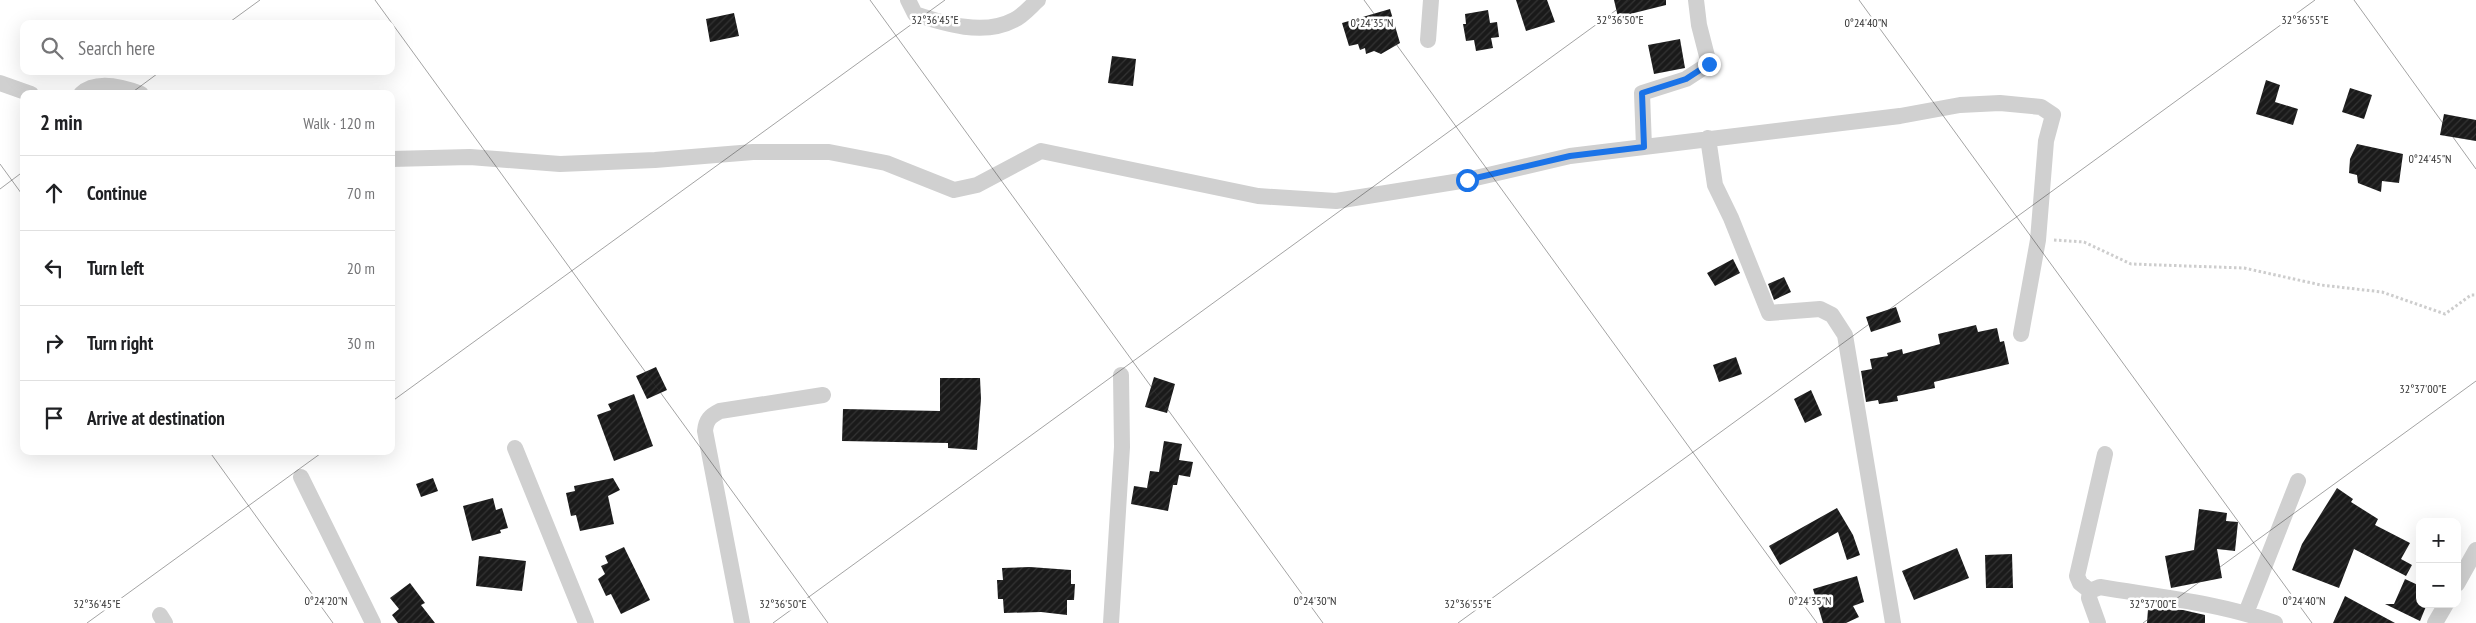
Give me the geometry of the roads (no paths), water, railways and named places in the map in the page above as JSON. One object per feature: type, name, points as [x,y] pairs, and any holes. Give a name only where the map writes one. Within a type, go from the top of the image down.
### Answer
[{"type":"street","points":[[908,0],[915,14],[946,24],[992,28],[1015,20],[1038,0]]},
{"type":"street","points":[[1428,40],[1431,0]]},
{"type":"street","points":[[1644,147],[1642,93],[1686,79],[1709,64],[1699,25],[1696,0]]},
{"type":"street","points":[[0,83],[20,90]]},
{"type":"street","points":[[86,90],[120,86],[130,90]]},
{"type":"street","points":[[395,159],[470,157],[560,164],[655,160],[753,152],[829,152],[886,163],[954,190],[977,185],[1041,151],[1258,196],[1336,201],[1467,180],[1570,156],[1900,116],[1960,105],[2000,103],[2041,107],[2052,115],[2046,141],[2038,240],[2021,334]]},
{"type":"street","points":[[1708,138],[1715,184],[1731,218],[1768,313],[1820,309],[1832,315],[1845,335],[1893,623]]},
{"type":"street","points":[[1111,623],[1122,446],[1121,375]]},
{"type":"street","points":[[742,623],[705,431],[706,422],[711,416],[720,411],[823,394]]},
{"type":"street","points":[[515,448],[586,623]]},
{"type":"street","points":[[2090,591],[2080,583],[2077,576],[2105,454]]},
{"type":"street","points":[[301,477],[373,623]]},
{"type":"street","points":[[2246,612],[2298,481]]},
{"type":"street","points":[[2461,577],[2476,550]]},
{"type":"street","points":[[2090,591],[2100,588],[2246,612],[2275,623]]},
{"type":"street","points":[[2090,591],[2089,598],[2098,623]]},
{"type":"street","points":[[2435,623],[2444,608]]}]
